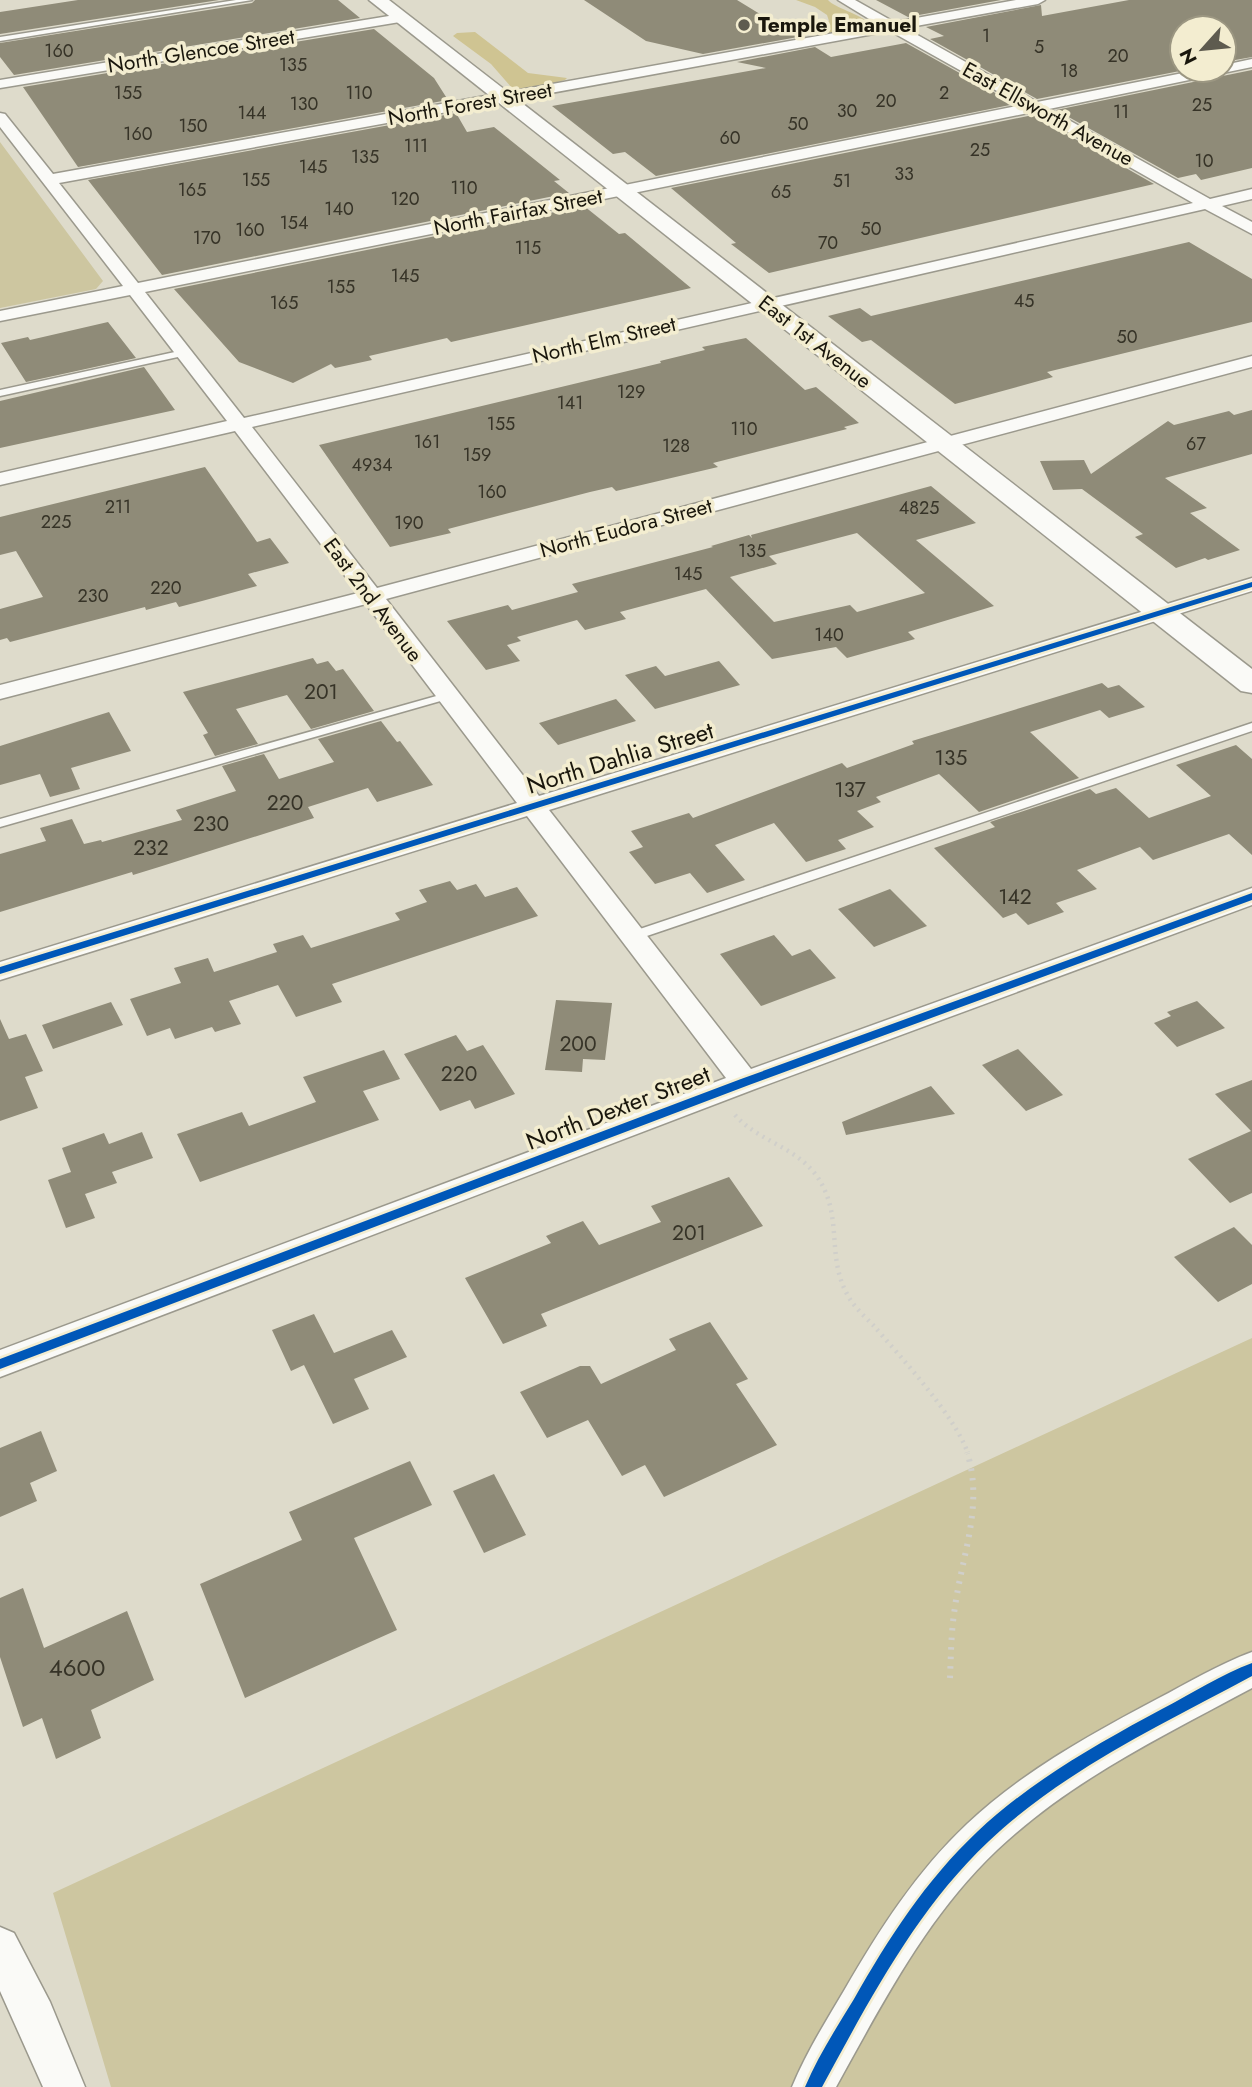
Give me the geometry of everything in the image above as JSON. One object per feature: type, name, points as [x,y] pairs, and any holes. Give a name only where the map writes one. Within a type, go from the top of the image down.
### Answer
[{"type":"street","name":"East 1st Avenue","points":[[378,0],[1252,684]]},
{"type":"street","name":"East Ellsworth Avenue","points":[[845,0],[1252,229]]},
{"type":"street","name":"North Forest Street","points":[[48,180],[1038,0]]},
{"type":"street","name":"North Glencoe Street","points":[[0,84],[401,18]]},
{"type":"street","name":"North Fairfax Street","points":[[0,316],[1168,80]]},
{"type":"street","name":"East 2nd Avenue","points":[[0,117],[746,1082]]},
{"type":"street","name":"North Elm Street","points":[[0,479],[1252,194]]},
{"type":"street","name":"North Eudora Street","points":[[0,692],[370,597],[1252,361]]},
{"type":"street","name":"North Dahlia Street","points":[[0,971],[1252,584]]},
{"type":"street","name":"North Dexter Street","points":[[0,1364],[746,1082],[1252,895]]},
{"type":"street","points":[[813,2087],[921,1909],[951,1870],[982,1837],[1058,1778],[1252,1669]]},
{"type":"street","points":[[5,1966],[64,2087]]},
{"type":"lane","points":[[0,39],[248,0]]},
{"type":"lane","points":[[0,393],[184,354]]},
{"type":"lane","points":[[0,823],[447,696]]},
{"type":"lane","points":[[633,936],[1252,727]]},
{"type":"path","points":[[718,1093],[750,1130],[801,1158],[830,1194],[838,1234],[835,1246],[838,1272],[846,1294],[927,1392],[965,1448],[973,1475],[972,1526],[955,1601],[950,1678]]},
{"type":"shaded area","points":[[796,0],[828,0],[871,24],[844,32],[824,33],[817,26],[829,21],[827,15]]},
{"type":"shaded area","points":[[475,32],[528,73],[567,78],[530,89],[512,88],[491,64],[453,36],[457,33]]},
{"type":"shaded area","points":[[0,142],[103,281],[96,289],[0,308]]},
{"type":"shaded area","points":[[1252,1338],[1252,2087],[111,2087],[53,1893]]},
{"type":"building","points":[[78,0],[219,0],[0,34],[0,12]]},
{"type":"building","points":[[255,0],[338,0],[360,18],[14,75],[0,57],[0,43],[252,3]]},
{"type":"building","name":"Temple Emanuel","points":[[584,0],[737,0],[798,37],[703,54],[646,41]]},
{"type":"building","points":[[876,0],[1001,0],[908,17]]},
{"type":"building","points":[[1129,0],[1252,0],[1252,57],[1238,60],[1238,14],[1168,14],[1168,73],[1037,99],[930,39],[944,36],[926,27],[1041,5],[1042,16]]},
{"type":"building","points":[[374,29],[434,78],[448,100],[78,167],[23,87]]},
{"type":"building","points":[[906,43],[1015,104],[656,176],[625,152],[613,154],[552,106],[766,68],[737,62],[815,47],[831,57]]},
{"type":"building","points":[[1252,70],[1252,168],[1201,180],[1196,174],[1178,178],[1056,110],[1183,84],[1238,84],[1238,73]]},
{"type":"building","points":[[456,113],[467,132],[494,127],[560,180],[554,181],[569,193],[162,275],[88,180]]},
{"type":"building","points":[[1033,115],[1154,184],[769,273],[731,244],[736,243],[671,188]]},
{"type":"building","points":[[584,206],[619,234],[625,233],[691,288],[451,342],[447,338],[369,356],[372,360],[335,368],[331,364],[293,383],[239,362],[174,289]]},
{"type":"building","points":[[1189,242],[1252,279],[1252,322],[1047,372],[1053,377],[955,404],[871,340],[862,342],[828,316],[860,308],[871,316]]},
{"type":"building","points":[[108,322],[136,358],[26,382],[1,343],[28,337],[30,340]]},
{"type":"building","points":[[746,338],[805,390],[816,387],[859,423],[844,427],[847,429],[713,463],[718,467],[616,491],[612,487],[590,492],[448,529],[451,533],[390,547],[319,445],[661,363],[660,361],[705,350],[702,347]]},
{"type":"building","points":[[144,367],[175,410],[0,448],[0,401]]},
{"type":"building","points":[[1252,410],[1252,454],[1165,478],[1207,508],[1190,513],[1240,550],[1176,568],[1135,537],[1143,534],[1082,489],[1053,490],[1040,461],[1084,460],[1091,474],[1168,421],[1174,425],[1229,411],[1234,415]]},
{"type":"building","points":[[205,467],[257,542],[270,538],[289,563],[248,574],[257,586],[202,601],[179,607],[176,602],[146,610],[145,607],[10,642],[7,638],[0,640],[0,609],[43,597],[16,551],[0,555],[0,517]]},
{"type":"building","points":[[931,486],[976,523],[916,540],[994,606],[908,632],[915,639],[847,658],[836,647],[772,659],[706,589],[620,612],[626,619],[585,630],[577,620],[517,637],[521,641],[507,645],[520,661],[486,670],[447,621],[508,605],[512,610],[578,592],[572,584],[749,535],[752,538],[751,535]],"holes":[[[857,533],[925,593],[857,612],[850,605],[774,622],[730,577],[777,564],[769,556]]]},
{"type":"building","points":[[313,658],[317,664],[328,661],[336,671],[343,669],[374,711],[311,729],[287,695],[236,709],[258,744],[215,756],[203,735],[208,733],[183,692]]},
{"type":"building","points":[[719,661],[740,685],[655,709],[625,675],[656,666],[665,676]]},
{"type":"building","points":[[1102,683],[1108,688],[1119,685],[1145,707],[1109,718],[1100,710],[1030,732],[1079,778],[979,812],[939,774],[876,797],[881,802],[857,811],[874,827],[838,840],[846,849],[806,862],[774,823],[715,845],[745,880],[707,893],[690,873],[655,884],[629,852],[643,847],[631,831],[689,813],[693,818],[842,763],[847,768],[914,744],[912,741]]},
{"type":"building","points":[[616,699],[636,721],[558,745],[539,723]]},
{"type":"building","points":[[109,712],[131,751],[71,768],[80,789],[50,797],[40,774],[0,785],[0,746]]},
{"type":"building","points":[[381,721],[397,742],[400,741],[433,785],[377,802],[368,788],[308,807],[314,818],[133,875],[132,872],[0,912],[0,854],[46,841],[40,828],[72,819],[84,844],[102,842],[182,820],[176,810],[236,791],[222,766],[264,754],[279,779],[334,762],[318,739]]},
{"type":"building","points":[[1236,745],[1252,759],[1252,855],[1229,834],[1153,860],[1140,847],[1077,870],[1097,889],[1056,903],[1064,912],[1028,925],[1016,913],[1003,918],[934,848],[995,827],[990,822],[1090,789],[1096,794],[1116,788],[1149,818],[1211,796],[1176,765]]},
{"type":"building","points":[[450,881],[457,890],[476,884],[485,897],[517,887],[538,916],[332,984],[342,1002],[296,1017],[278,985],[229,1001],[241,1024],[215,1032],[212,1027],[175,1039],[170,1028],[147,1036],[130,999],[181,983],[174,968],[208,958],[214,972],[277,952],[273,944],[303,935],[311,948],[400,920],[395,913],[427,902],[419,890]]},
{"type":"building","points":[[890,889],[927,926],[874,947],[838,909]]},
{"type":"building","points":[[774,935],[792,956],[810,949],[836,978],[761,1006],[720,954]]},
{"type":"building","points":[[556,1000],[612,1003],[605,1060],[583,1059],[582,1072],[545,1070]]},
{"type":"building","points":[[1197,1001],[1225,1028],[1177,1047],[1154,1023],[1171,1016],[1167,1012]]},
{"type":"building","points":[[111,1002],[123,1025],[53,1049],[42,1025]]},
{"type":"building","points":[[0,1019],[9,1039],[26,1034],[43,1071],[25,1077],[38,1108],[0,1121]]},
{"type":"building","points":[[456,1035],[467,1051],[483,1045],[515,1094],[475,1109],[470,1100],[440,1111],[404,1054]]},
{"type":"building","points":[[1018,1049],[1063,1095],[1026,1111],[982,1065]]},
{"type":"building","points":[[384,1050],[400,1079],[363,1091],[379,1120],[200,1182],[177,1134],[242,1112],[249,1126],[316,1102],[303,1077]]},
{"type":"building","points":[[1252,1080],[1252,1193],[1230,1203],[1188,1159],[1251,1131],[1215,1094]]},
{"type":"building","points":[[931,1086],[955,1114],[846,1135],[842,1122]]},
{"type":"building","points":[[142,1132],[153,1158],[112,1172],[117,1183],[85,1194],[95,1218],[66,1228],[48,1180],[71,1172],[62,1148],[104,1133],[109,1144]]},
{"type":"building","points":[[729,1177],[763,1226],[541,1314],[547,1326],[503,1344],[465,1278],[551,1243],[546,1236],[583,1221],[599,1245],[661,1222],[651,1206]]},
{"type":"building","points":[[1234,1227],[1252,1245],[1252,1284],[1218,1302],[1174,1257]]},
{"type":"building","points":[[314,1314],[334,1353],[392,1330],[407,1357],[354,1379],[369,1409],[333,1424],[304,1365],[291,1371],[272,1330]]},
{"type":"building","points":[[710,1322],[748,1379],[736,1384],[777,1445],[664,1497],[645,1465],[622,1476],[588,1420],[547,1438],[520,1392],[580,1366],[590,1366],[601,1384],[676,1350],[669,1339]]},
{"type":"building","points":[[41,1431],[57,1471],[30,1483],[37,1501],[0,1517],[0,1448]]},
{"type":"building","points":[[410,1461],[432,1505],[354,1538],[397,1630],[245,1698],[200,1584],[302,1540],[289,1512]]},
{"type":"building","points":[[494,1474],[526,1535],[484,1553],[453,1491]]},
{"type":"building","points":[[23,1588],[44,1648],[127,1611],[154,1680],[91,1710],[101,1738],[56,1759],[42,1718],[23,1727],[0,1657],[0,1598]]},
{"type":"cycle path","points":[[0,971],[1252,584]]},
{"type":"cycle path","points":[[0,1364],[745,1082],[1252,896]]},
{"type":"cycle path","points":[[813,2087],[868,1989],[910,1923],[957,1863],[982,1837],[1012,1811],[1077,1765],[1252,1669]]},
{"type":"place","name":"Temple Emanuel","points":[[744,25]]}]
